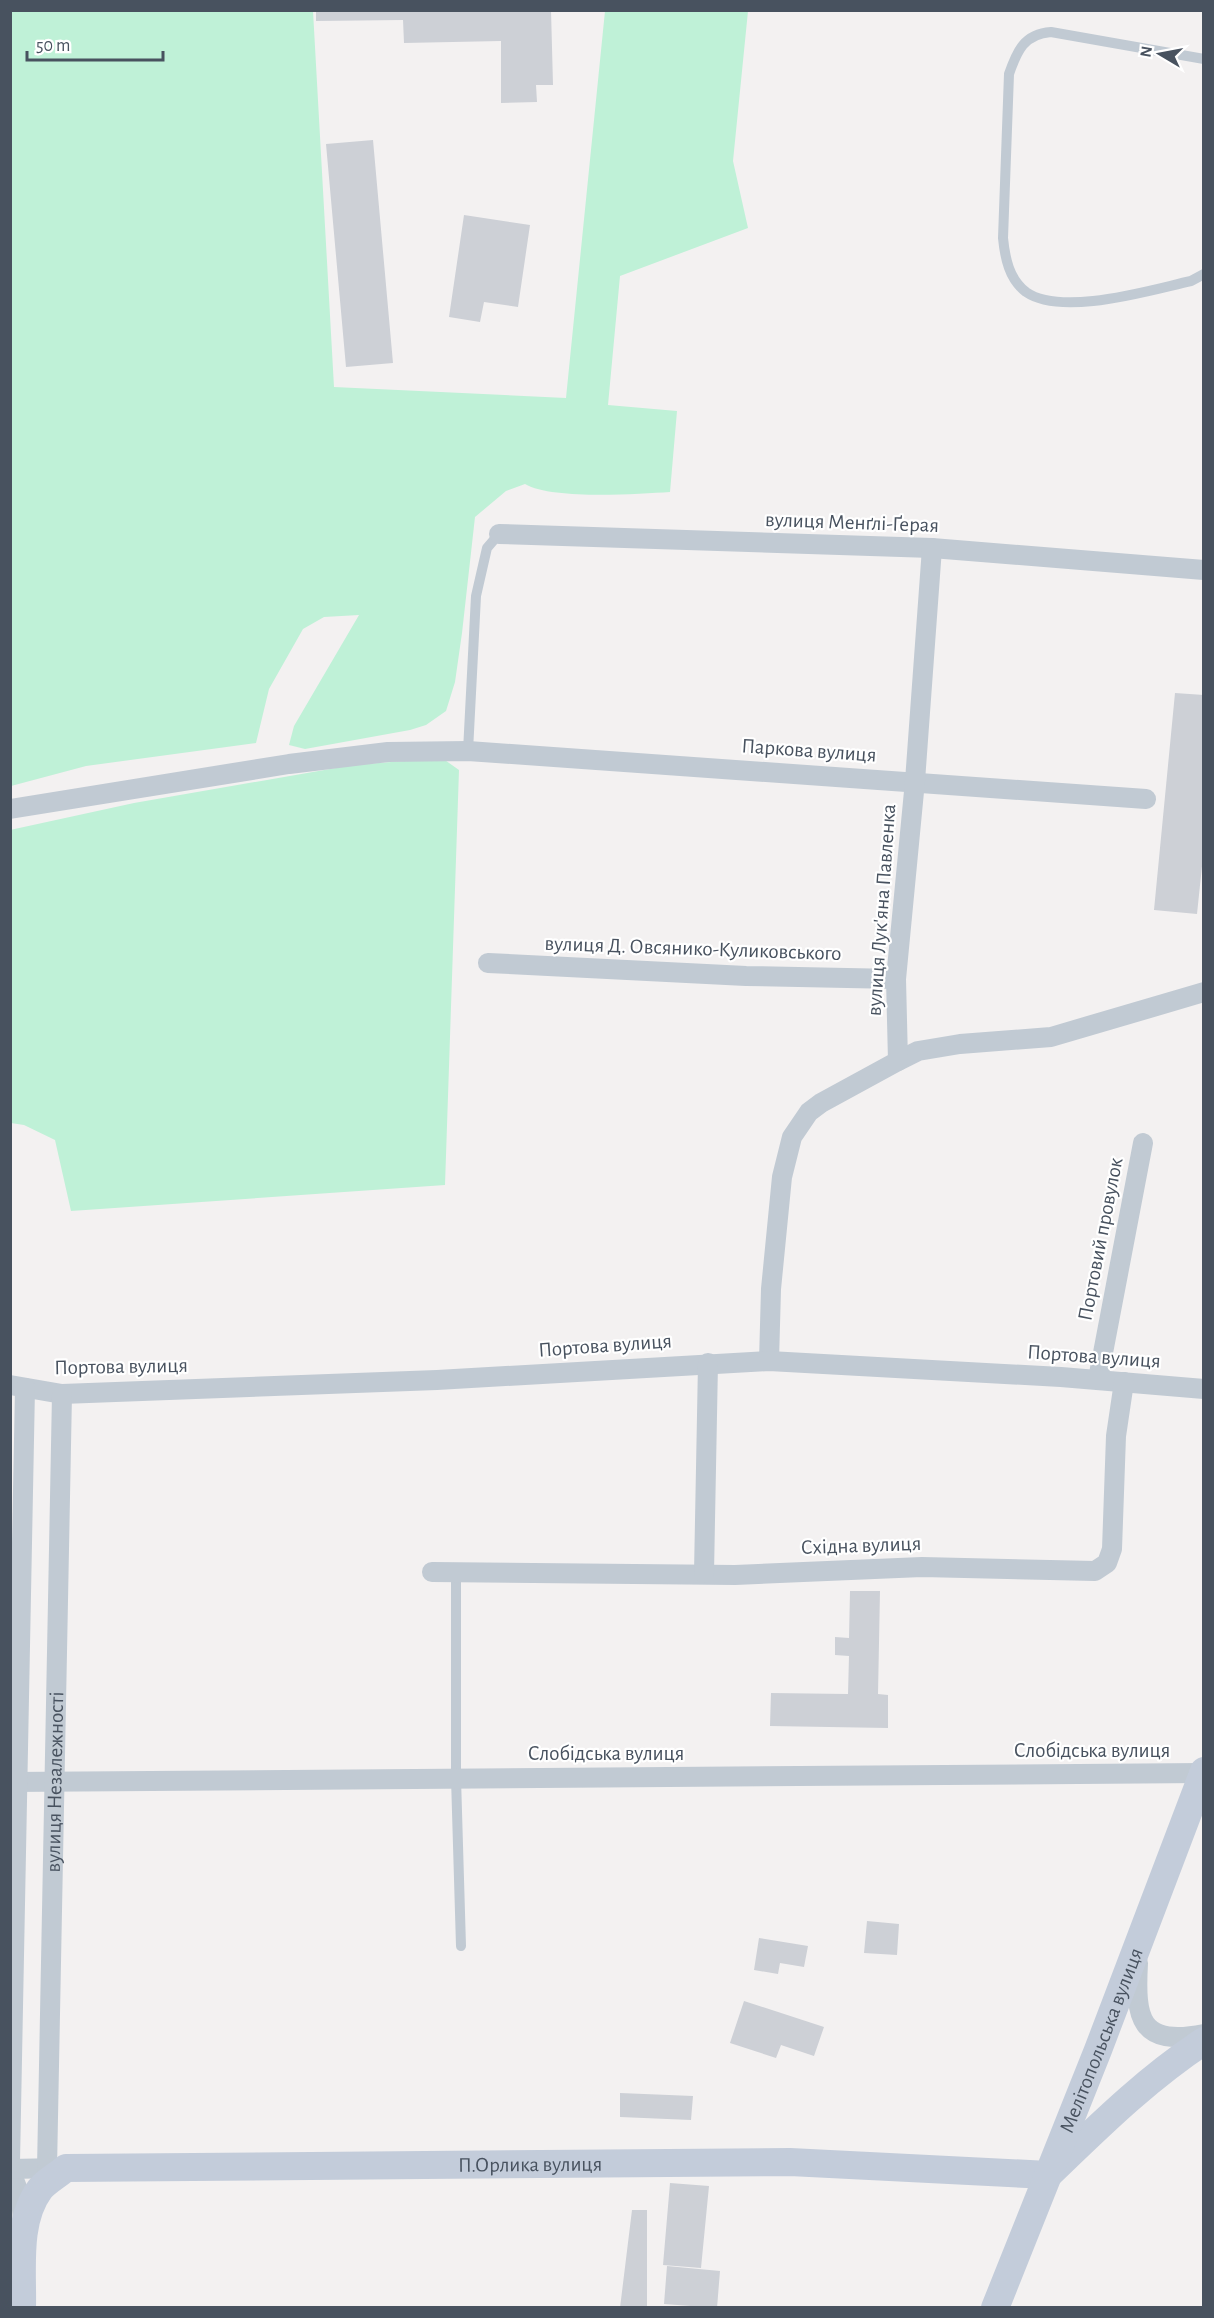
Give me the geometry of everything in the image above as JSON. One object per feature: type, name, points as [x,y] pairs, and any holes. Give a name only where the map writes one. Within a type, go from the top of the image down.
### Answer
[{"type":"street","name":"вулиця Менґлі-Ґерая","points":[[499,534],[932,548],[1203,570]]},
{"type":"street","name":"вулиця Лук'яна Павленка","points":[[898,1061],[896,979],[915,781],[932,548]]},
{"type":"street","name":"Паркова вулиця","points":[[10,809],[289,764],[388,752],[468,751],[1146,799]]},
{"type":"street","name":"вулиця Д. Овсянико-Куликовського","points":[[488,963],[746,976],[896,979]]},
{"type":"street","points":[[769,1361],[771,1289],[786,1152],[792,1137],[809,1112],[821,1103],[918,1051],[960,1044],[1051,1036],[1203,992]]},
{"type":"street","name":"Портовий провулок","points":[[1098,1379],[1143,1143]]},
{"type":"street","name":"Портова вулиця","points":[[18,1387],[62,1394],[437,1380],[769,1361],[1098,1379],[1203,1389]]},
{"type":"street","points":[[704,1573],[708,1363]]},
{"type":"street","name":"Східна вулиця","points":[[432,1572],[735,1575],[922,1567],[1088,1572],[1102,1568],[1107,1563],[1112,1549],[1116,1436],[1124,1382]]},
{"type":"street","name":"вулиця Незалежності","points":[[10,2162],[18,1387]]},
{"type":"street","name":"вулиця Незалежності","points":[[57,2169],[55,1781],[62,1394]]},
{"type":"street","name":"Слобідська вулиця","points":[[14,1782],[1203,1772]]},
{"type":"street","name":"Мелітопольська вулиця","points":[[995,2307],[1203,1772]]},
{"type":"street","points":[[1138,1943],[1137,2003],[1144,2023],[1161,2036],[1172,2039],[1203,2034]]},
{"type":"street","points":[[1048,2175],[1128,2098],[1163,2068],[1203,2041]]},
{"type":"street","name":"П.Орлика вулиця","points":[[10,2169],[789,2162],[1048,2175]]},
{"type":"street","points":[[10,2169],[21,2198],[24,2229],[22,2307]]},
{"type":"street","points":[[24,2229],[29,2210],[41,2188],[57,2169]]},
{"type":"lane","points":[[1203,59],[1051,32],[1039,33],[1028,39],[1018,49],[1009,74],[1003,238],[1005,260],[1013,278],[1025,291],[1035,297],[1060,302],[1102,299],[1191,281],[1203,274]]},
{"type":"lane","points":[[468,751],[476,596],[487,548],[499,534]]},
{"type":"lane","points":[[456,1572],[456,1778],[460,1946]]},
{"type":"green space","points":[[11,10],[313,11],[334,387],[566,398],[605,11],[748,11],[733,161],[748,228],[620,276],[608,405],[677,411],[670,492],[617,495],[574,494],[538,489],[525,484],[506,491],[475,517],[455,682],[446,711],[426,725],[305,749],[289,745],[294,726],[359,615],[324,617],[303,629],[269,689],[256,743],[86,766],[11,786]]},
{"type":"green space","points":[[442,758],[459,770],[445,1185],[71,1211],[55,1140],[24,1125],[11,1123],[10,830],[134,803],[353,765]]},
{"type":"building","points":[[316,10],[551,10],[553,85],[536,85],[537,102],[501,103],[501,41],[404,43],[403,20],[316,21]]},
{"type":"building","points":[[373,140],[393,363],[346,367],[326,144]]},
{"type":"building","points":[[464,215],[530,225],[518,307],[484,302],[480,322],[449,317]]},
{"type":"building","points":[[1175,693],[1204,695],[1204,847],[1197,914],[1154,910]]},
{"type":"building","points":[[850,1591],[880,1591],[878,1694],[888,1695],[888,1728],[770,1726],[771,1693],[848,1694],[849,1656],[835,1655],[835,1637],[849,1638]]},
{"type":"building","points":[[867,1921],[899,1924],[897,1955],[864,1953]]},
{"type":"building","points":[[759,1938],[808,1946],[804,1967],[780,1963],[778,1974],[754,1970]]},
{"type":"building","points":[[744,2001],[824,2027],[814,2056],[781,2045],[776,2058],[730,2043]]},
{"type":"building","points":[[620,2093],[693,2096],[691,2120],[620,2117]]},
{"type":"building","points":[[670,2183],[709,2186],[701,2268],[663,2265]]},
{"type":"building","points":[[632,2210],[647,2210],[647,2308],[620,2308]]},
{"type":"building","points":[[667,2266],[720,2271],[717,2308],[664,2304]]}]
